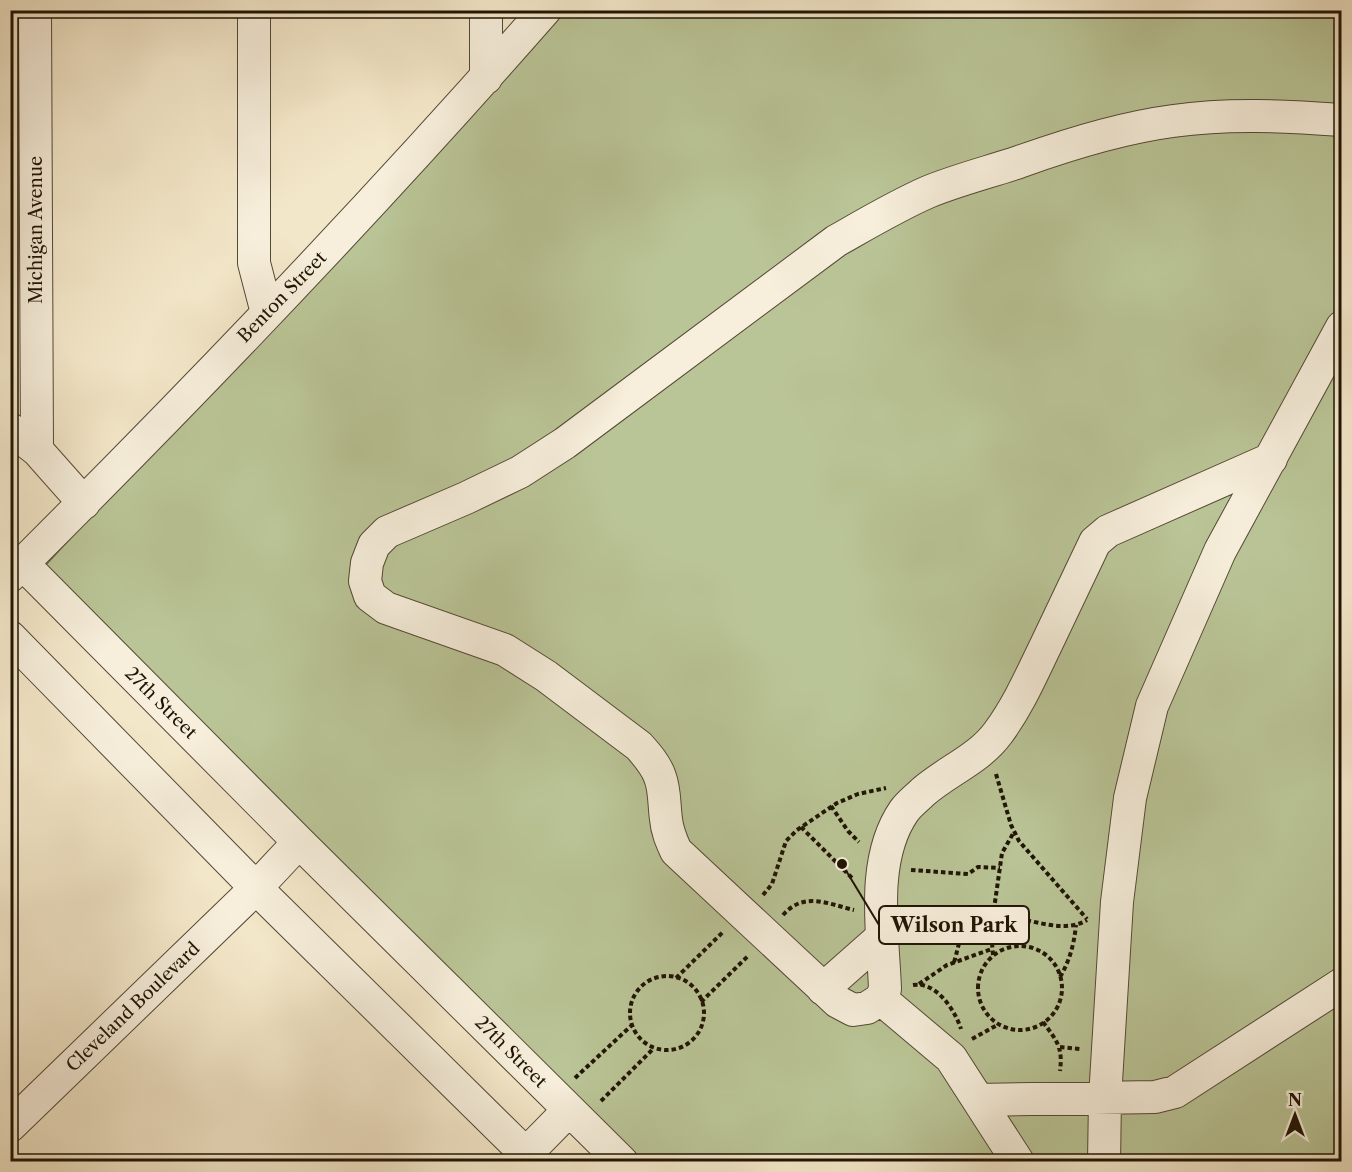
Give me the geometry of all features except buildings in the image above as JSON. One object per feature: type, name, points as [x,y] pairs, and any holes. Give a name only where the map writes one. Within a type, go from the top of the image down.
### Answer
[{"type":"street","name":"Michigan Avenue","points":[[35,10],[37,450]]},
{"type":"street","points":[[254,10],[254,263],[267,312]]},
{"type":"street","points":[[486,10],[486,78]]},
{"type":"street","name":"Benton Street","points":[[17,570],[267,312],[486,78],[545,10]]},
{"type":"street","points":[[1271,459],[1108,531],[1095,543],[1016,709],[996,736],[969,761],[924,792],[905,810],[894,829],[874,873],[881,894],[885,989],[881,999],[867,1008],[853,1010],[838,1002],[676,850],[669,836],[660,777],[649,757],[639,746],[546,676],[505,650],[386,608],[370,596],[365,581],[367,563],[374,545],[387,532],[520,472],[623,401],[836,241],[930,191],[1070,144],[1164,123],[1221,117],[1279,115],[1341,120]]},
{"type":"street","points":[[1104,1161],[1102,923],[1152,706],[1220,551],[1341,327]]},
{"type":"street","points":[[10,429],[37,450],[84,502]]},
{"type":"street","name":"27th Street","points":[[17,570],[299,842],[622,1161]]},
{"type":"street","points":[[10,637],[526,1159],[569,1109]]},
{"type":"street","points":[[256,888],[299,842]]},
{"type":"street","name":"Cleveland Boulevard","points":[[10,1126],[256,888]]},
{"type":"street","points":[[823,988],[883,936]]},
{"type":"street","points":[[978,1100],[1155,1097],[1175,1092],[1341,984]]},
{"type":"street","points":[[881,999],[951,1058],[1018,1161]]},
{"type":"path","points":[[987,744],[1019,842],[1102,923]]},
{"type":"path","points":[[676,978],[742,913],[751,910],[772,884],[786,841],[801,827],[831,806],[858,794],[910,786],[924,792]]},
{"type":"path","points":[[831,806],[874,873]]},
{"type":"path","points":[[801,827],[874,873],[929,870],[968,874],[978,867],[1000,868]]},
{"type":"path","points":[[993,956],[991,930],[1002,853],[1014,831]]},
{"type":"path","points":[[701,1002],[768,937],[772,928],[786,911],[798,903],[809,900],[857,911]]},
{"type":"path","points":[[954,962],[963,935],[978,921],[993,917],[1008,917],[1065,926],[1102,923]]},
{"type":"path","points":[[1060,978],[1074,946],[1076,925]]},
{"type":"path","points":[[1012,946],[1033,949],[1050,959],[1060,978],[1061,998],[1055,1011],[1034,1028],[1020,1030],[1006,1028],[999,1024],[985,1011],[978,992],[981,971],[993,956],[1012,946]]},
{"type":"path","points":[[919,984],[947,965],[992,949]]},
{"type":"path","points":[[661,977],[684,981],[693,988],[701,1002],[703,1019],[700,1030],[684,1046],[671,1050],[654,1048],[637,1036],[632,1025],[630,1012],[632,1000],[639,989],[649,981],[661,977]]},
{"type":"path","points":[[1043,1022],[1059,1044],[1062,1055],[1058,1099]]},
{"type":"path","points":[[963,1043],[999,1024]]},
{"type":"path","points":[[569,1109],[632,1025]]},
{"type":"path","points":[[569,1109],[654,1048]]},
{"type":"green space","points":[[554,11],[1341,11],[1341,1161],[639,1161],[44,567]]},
{"type":"place","name":"Wilson Park","points":[[842,864]]}]
